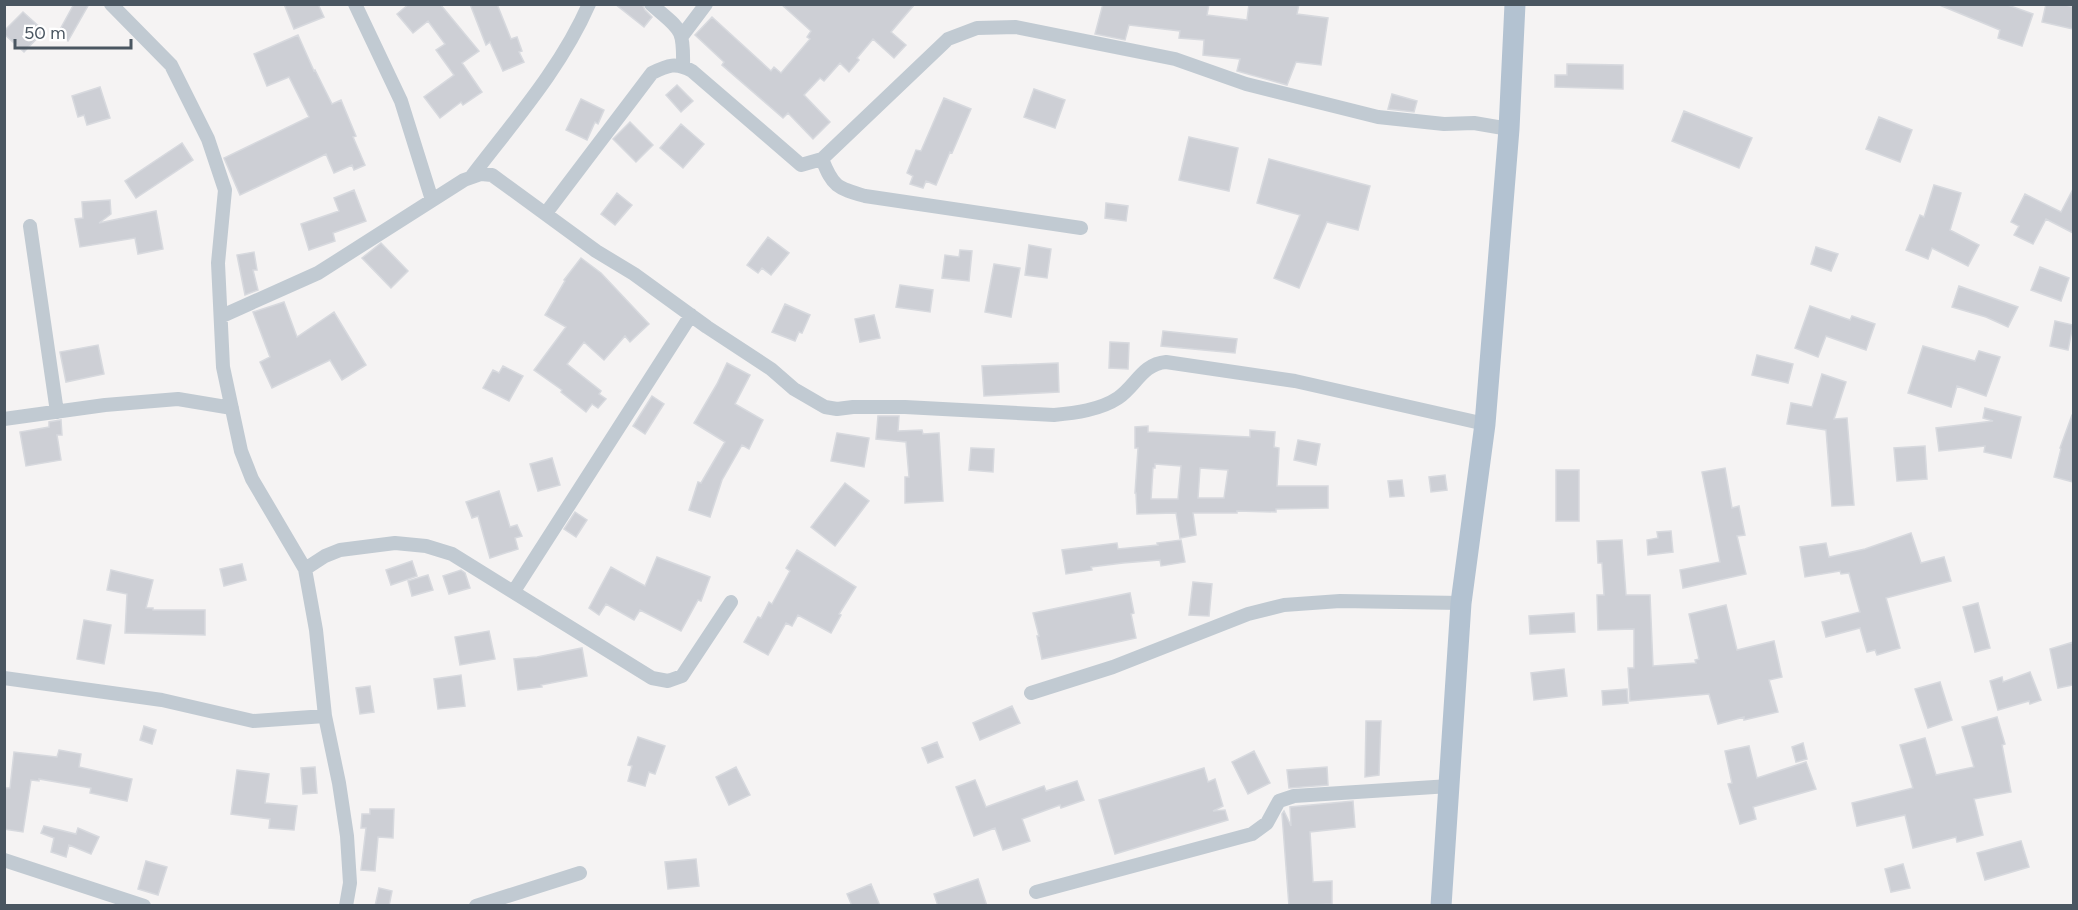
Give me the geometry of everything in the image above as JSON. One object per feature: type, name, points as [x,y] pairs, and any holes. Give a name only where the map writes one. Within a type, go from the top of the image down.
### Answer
[{"type":"main road","points":[[1441,906],[1461,603],[1485,424],[1509,129],[1515,4]]},
{"type":"street","points":[[111,4],[171,65],[208,139],[225,190],[218,263],[223,367],[241,451],[252,478],[305,569],[316,630],[325,716],[347,836],[350,883],[346,906]]},
{"type":"street","points":[[355,4],[401,100],[432,200]]},
{"type":"street","points":[[222,316],[318,273],[472,176],[535,94],[577,32],[589,4]]},
{"type":"street","points":[[651,4],[679,29],[682,36],[683,66]]},
{"type":"street","points":[[682,36],[706,4]]},
{"type":"street","points":[[546,213],[652,73],[670,64],[683,66],[692,71],[801,165],[822,159],[948,39],[977,28],[1016,27],[1175,59],[1246,84],[1377,117],[1444,124],[1474,123],[1509,129]]},
{"type":"street","points":[[822,159],[828,174],[840,189],[865,196],[1081,228]]},
{"type":"street","points":[[472,176],[492,175],[596,251],[634,274],[771,369],[794,389],[815,403],[837,409],[905,407],[1070,414],[1120,397],[1148,367],[1166,362],[1294,381],[1485,424]]},
{"type":"street","points":[[30,226],[57,412]]},
{"type":"street","points":[[514,591],[691,315]]},
{"type":"street","points":[[4,418],[105,405],[178,399],[232,408]]},
{"type":"street","points":[[305,569],[325,556],[340,550],[395,543],[426,546],[452,554],[652,678],[668,681],[682,676],[731,602]]},
{"type":"street","points":[[1031,693],[1113,667],[1248,614],[1284,605],[1340,601],[1461,603]]},
{"type":"street","points":[[4,678],[162,700],[253,721],[325,716]]},
{"type":"street","points":[[1036,892],[1252,834],[1267,823],[1279,801],[1294,796],[1450,786]]},
{"type":"street","points":[[4,860],[144,906]]},
{"type":"street","points":[[476,906],[580,873]]},
{"type":"building","points":[[74,4],[89,4],[68,41],[57,35]]},
{"type":"building","points":[[284,4],[318,4],[324,17],[294,29]]},
{"type":"building","points":[[409,4],[440,4],[479,51],[462,63],[482,92],[463,105],[461,102],[440,118],[424,97],[454,75],[436,50],[445,44],[428,21],[413,33],[397,14]]},
{"type":"building","points":[[470,4],[497,4],[511,39],[517,37],[522,51],[519,52],[524,62],[503,71],[490,42],[486,45]]},
{"type":"building","points":[[615,4],[642,4],[652,17],[644,27]]},
{"type":"building","points":[[781,4],[915,4],[891,32],[906,45],[894,58],[873,39],[849,72],[840,63],[824,81],[820,78],[804,95],[830,122],[813,139],[788,113],[783,118],[722,65],[724,62],[695,35],[712,17],[771,71],[774,67],[781,73],[810,39],[807,37],[811,31]]},
{"type":"building","points":[[1103,4],[1209,4],[1207,15],[1247,20],[1249,4],[1299,4],[1297,14],[1328,18],[1321,65],[1296,62],[1287,85],[1237,71],[1240,59],[1203,55],[1204,40],[1179,38],[1180,31],[1129,25],[1125,40],[1095,34]]},
{"type":"building","points":[[1937,4],[2005,4],[2033,14],[2022,46],[1998,38],[2000,30]]},
{"type":"building","points":[[2046,4],[2073,7],[2073,29],[2042,22]]},
{"type":"building","points":[[23,12],[44,31],[24,52],[4,34],[4,31]]},
{"type":"building","points":[[298,35],[332,104],[341,100],[365,165],[354,170],[352,165],[334,173],[326,154],[240,195],[224,158],[309,117],[289,77],[267,86],[254,54]]},
{"type":"building","points":[[1567,64],[1623,65],[1623,89],[1555,87],[1555,75],[1567,75]]},
{"type":"building","points":[[677,85],[693,101],[681,112],[666,95]]},
{"type":"building","points":[[100,87],[110,118],[87,125],[84,115],[78,117],[72,96]]},
{"type":"building","points":[[1034,89],[1065,100],[1055,128],[1024,117]]},
{"type":"building","points":[[1392,94],[1417,101],[1414,112],[1388,109]]},
{"type":"building","points":[[944,98],[971,109],[936,185],[926,181],[923,188],[910,184],[913,176],[907,173],[916,150],[921,151]]},
{"type":"building","points":[[581,99],[604,110],[598,124],[595,122],[587,140],[566,130]]},
{"type":"building","points":[[1684,111],[1752,138],[1739,168],[1672,141]]},
{"type":"building","points":[[1879,117],[1912,130],[1900,162],[1866,149]]},
{"type":"building","points":[[630,122],[653,145],[636,162],[613,139]]},
{"type":"building","points":[[681,124],[704,144],[683,168],[660,148]]},
{"type":"building","points":[[1189,137],[1238,148],[1229,191],[1179,180]]},
{"type":"building","points":[[182,143],[193,160],[136,198],[125,181]]},
{"type":"building","points":[[1269,159],[1370,186],[1358,230],[1327,222],[1299,288],[1274,278],[1300,215],[1257,203]]},
{"type":"building","points":[[1934,185],[1961,193],[1950,230],[1979,245],[1968,266],[1932,248],[1928,259],[1906,250],[1920,215],[1924,217]]},
{"type":"building","points":[[2073,189],[2073,233],[2046,219],[2033,244],[2014,235],[2019,226],[2011,222],[2025,194],[2061,212]]},
{"type":"building","points":[[354,190],[366,221],[333,233],[335,241],[309,250],[301,224],[339,211],[334,198]]},
{"type":"building","points":[[617,193],[632,205],[615,225],[601,214]]},
{"type":"building","points":[[110,200],[111,214],[99,223],[156,211],[163,249],[138,254],[135,238],[80,247],[75,219],[83,218],[82,202]]},
{"type":"building","points":[[1106,203],[1128,206],[1126,221],[1105,218]]},
{"type":"building","points":[[768,237],[789,253],[771,275],[762,268],[758,273],[747,265]]},
{"type":"building","points":[[381,243],[408,271],[391,288],[362,258]]},
{"type":"building","points":[[1029,245],[1051,249],[1047,278],[1025,275]]},
{"type":"building","points":[[1816,247],[1838,254],[1831,271],[1811,264]]},
{"type":"building","points":[[960,250],[972,251],[969,281],[942,278],[945,255],[959,257]]},
{"type":"building","points":[[254,252],[257,270],[253,270],[258,290],[245,295],[237,255]]},
{"type":"building","points":[[581,258],[601,273],[649,324],[630,342],[625,336],[604,360],[584,342],[567,364],[601,391],[599,394],[606,399],[598,408],[592,404],[586,412],[561,392],[562,390],[534,370],[566,327],[545,315],[564,280]]},
{"type":"building","points":[[994,264],[1020,268],[1011,317],[985,312]]},
{"type":"building","points":[[2040,267],[2069,278],[2061,301],[2031,290]]},
{"type":"building","points":[[900,285],[933,290],[930,312],[896,307]]},
{"type":"building","points":[[1959,286],[2018,307],[2008,327],[1986,317],[1952,307]]},
{"type":"building","points":[[284,302],[297,337],[334,312],[366,365],[342,380],[330,360],[272,388],[260,362],[270,357],[253,312]]},
{"type":"building","points":[[785,304],[810,315],[802,333],[799,332],[795,341],[772,332]]},
{"type":"building","points":[[1810,306],[1850,320],[1852,316],[1875,324],[1866,350],[1826,336],[1818,357],[1795,348]]},
{"type":"building","points":[[874,315],[880,338],[860,342],[855,319]]},
{"type":"building","points":[[2055,321],[2073,325],[2068,350],[2050,346]]},
{"type":"building","points":[[1163,331],[1237,339],[1235,353],[1161,346]]},
{"type":"building","points":[[1110,342],[1129,343],[1128,369],[1109,368]]},
{"type":"building","points":[[98,345],[104,374],[66,382],[60,352]]},
{"type":"building","points":[[1923,346],[1975,361],[1979,351],[2000,357],[1986,396],[1957,386],[1951,407],[1908,393]]},
{"type":"building","points":[[1757,355],[1793,364],[1788,383],[1752,375]]},
{"type":"building","points":[[727,363],[750,375],[735,404],[763,420],[749,449],[742,445],[722,480],[710,517],[689,510],[698,482],[701,483],[725,442],[694,423]]},
{"type":"building","points":[[1058,363],[1059,392],[984,396],[982,366]]},
{"type":"building","points":[[503,366],[523,376],[509,401],[483,388],[493,370],[499,373]]},
{"type":"building","points":[[1822,374],[1846,382],[1834,419],[1847,418],[1854,505],[1832,506],[1826,430],[1787,424],[1791,403],[1812,407]]},
{"type":"building","points":[[652,396],[664,404],[645,434],[633,426]]},
{"type":"building","points":[[1985,408],[2021,417],[2011,458],[1984,452],[1985,446],[1939,451],[1936,428],[1993,421],[1983,418]]},
{"type":"building","points":[[2072,415],[2073,482],[2054,477],[2060,448]]},
{"type":"building","points":[[878,416],[899,416],[898,431],[922,430],[923,434],[939,433],[943,501],[905,503],[905,477],[909,477],[906,442],[876,439]]},
{"type":"building","points":[[61,420],[62,435],[57,435],[61,460],[26,466],[20,432],[49,427],[49,422]]},
{"type":"building","points":[[1148,426],[1148,432],[1250,437],[1250,430],[1275,432],[1274,447],[1279,448],[1277,486],[1328,486],[1328,508],[1276,509],[1276,512],[1193,513],[1196,535],[1180,538],[1176,513],[1137,514],[1135,493],[1138,448],[1135,448],[1135,427]],"holes":[[[1155,464],[1181,466],[1178,499],[1151,499]],[[1200,468],[1228,470],[1224,498],[1198,498]]]},
{"type":"building","points":[[837,433],[869,438],[864,467],[831,461]]},
{"type":"building","points":[[1298,440],[1320,444],[1316,465],[1294,460]]},
{"type":"building","points":[[1925,446],[1927,479],[1897,481],[1894,448]]},
{"type":"building","points":[[971,448],[994,449],[993,472],[969,470]]},
{"type":"building","points":[[552,458],[560,485],[538,491],[530,464]]},
{"type":"building","points":[[1725,468],[1732,508],[1739,506],[1745,535],[1737,536],[1746,574],[1683,588],[1680,570],[1720,562],[1702,472]]},
{"type":"building","points":[[1556,470],[1579,470],[1579,521],[1556,521]]},
{"type":"building","points":[[1445,475],[1447,490],[1431,492],[1429,477]]},
{"type":"building","points":[[1402,480],[1404,496],[1390,497],[1388,481]]},
{"type":"building","points":[[845,483],[869,501],[835,546],[811,527]]},
{"type":"building","points":[[499,491],[510,527],[517,525],[522,536],[515,538],[518,549],[490,558],[478,516],[472,518],[466,502]]},
{"type":"building","points":[[575,512],[587,520],[576,537],[564,529]]},
{"type":"building","points":[[1671,531],[1673,552],[1648,555],[1647,540],[1658,538],[1657,532]]},
{"type":"building","points":[[1911,533],[1921,563],[1944,557],[1951,581],[1886,598],[1900,648],[1877,655],[1875,650],[1867,652],[1860,628],[1826,637],[1822,622],[1860,612],[1849,573],[1841,574],[1840,571],[1805,577],[1800,547],[1826,543],[1829,557],[1865,549]]},
{"type":"building","points":[[1181,540],[1185,562],[1161,566],[1160,560],[1123,563],[1091,567],[1092,570],[1066,574],[1062,550],[1117,543],[1118,549]]},
{"type":"building","points":[[1622,540],[1626,595],[1650,595],[1653,666],[1696,663],[1695,660],[1699,659],[1689,614],[1726,605],[1737,650],[1774,641],[1782,677],[1769,680],[1778,712],[1718,724],[1709,694],[1630,701],[1628,668],[1634,668],[1634,629],[1598,630],[1597,595],[1604,595],[1602,563],[1598,563],[1597,541]]},
{"type":"building","points":[[797,550],[856,587],[839,614],[841,615],[831,633],[798,615],[792,626],[786,623],[768,655],[744,642],[769,602],[772,604],[790,571],[786,568]]},
{"type":"building","points":[[657,557],[710,577],[701,601],[698,600],[681,631],[640,610],[634,620],[606,604],[599,615],[589,608],[611,567],[645,586]]},
{"type":"building","points":[[412,561],[417,576],[391,585],[386,570]]},
{"type":"building","points":[[242,564],[246,580],[224,586],[220,569]]},
{"type":"building","points":[[111,570],[153,580],[146,608],[205,610],[205,635],[125,633],[127,594],[107,590]]},
{"type":"building","points":[[461,570],[465,573],[470,588],[449,594],[443,576]]},
{"type":"building","points":[[428,575],[433,590],[412,596],[408,581]]},
{"type":"building","points":[[1193,582],[1212,584],[1209,616],[1189,615]]},
{"type":"building","points":[[1130,593],[1136,638],[1042,659],[1033,613]]},
{"type":"building","points":[[1978,603],[1990,648],[1975,652],[1963,607]]},
{"type":"building","points":[[1574,613],[1575,632],[1530,634],[1529,616]]},
{"type":"building","points":[[84,620],[111,625],[104,664],[77,659]]},
{"type":"building","points":[[489,631],[495,659],[460,665],[455,637]]},
{"type":"building","points":[[2073,642],[2073,685],[2058,688],[2050,649]]},
{"type":"building","points":[[582,648],[587,676],[541,685],[542,687],[518,690],[514,659]]},
{"type":"building","points":[[1564,669],[1567,696],[1534,700],[1531,673]]},
{"type":"building","points":[[2030,672],[2041,700],[1998,710],[1990,681],[2002,677],[2003,682]]},
{"type":"building","points":[[461,675],[465,706],[438,709],[434,679]]},
{"type":"building","points":[[1940,682],[1952,720],[1928,728],[1915,689]]},
{"type":"building","points":[[370,686],[374,712],[360,714],[356,688]]},
{"type":"building","points":[[1627,689],[1628,703],[1603,705],[1602,691]]},
{"type":"building","points":[[1012,706],[1020,723],[980,740],[973,723]]},
{"type":"building","points":[[1997,717],[2005,744],[2002,745],[2011,792],[1974,799],[1983,835],[1957,842],[1956,837],[1913,848],[1905,815],[1857,826],[1852,803],[1913,788],[1900,745],[1925,738],[1936,775],[1974,767],[1962,727]]},
{"type":"building","points":[[1366,721],[1381,721],[1379,775],[1365,777]]},
{"type":"building","points":[[144,726],[156,730],[152,744],[140,740]]},
{"type":"building","points":[[638,737],[665,746],[655,774],[649,772],[645,786],[628,781],[632,766],[628,765]]},
{"type":"building","points":[[937,742],[943,757],[928,763],[922,748]]},
{"type":"building","points":[[1803,743],[1807,759],[1796,762],[1792,747]]},
{"type":"building","points":[[1749,746],[1757,778],[1806,762],[1816,789],[1753,807],[1756,819],[1740,824],[1728,784],[1732,783],[1725,751]]},
{"type":"building","points":[[59,750],[81,754],[79,767],[132,779],[127,801],[90,793],[91,788],[39,779],[39,781],[31,780],[23,832],[4,829],[4,788],[10,788],[14,752],[57,757]]},
{"type":"building","points":[[1254,751],[1270,783],[1248,794],[1232,762]]},
{"type":"building","points":[[315,767],[317,793],[303,794],[301,768]]},
{"type":"building","points":[[736,767],[750,795],[729,805],[716,777]]},
{"type":"building","points":[[1327,767],[1328,785],[1289,788],[1287,770]]},
{"type":"building","points":[[1204,768],[1208,782],[1215,779],[1223,806],[1213,811],[1225,810],[1228,820],[1115,854],[1099,800]]},
{"type":"building","points":[[237,770],[269,774],[265,803],[297,806],[294,830],[269,828],[270,819],[231,814]]},
{"type":"building","points":[[975,780],[986,807],[1044,786],[1046,791],[1077,781],[1084,800],[1061,808],[1060,805],[1022,819],[1030,841],[1003,850],[995,828],[974,836],[956,787]]},
{"type":"building","points":[[1353,801],[1355,827],[1310,832],[1313,882],[1332,881],[1332,904],[1289,906],[1282,814],[1284,811],[1291,826],[1290,807]]},
{"type":"building","points":[[370,809],[394,809],[393,838],[378,837],[375,871],[361,870],[366,828],[361,828],[362,814],[370,814]]},
{"type":"building","points":[[44,826],[76,834],[78,828],[99,837],[91,854],[69,845],[66,857],[51,852],[54,838],[41,833]]},
{"type":"building","points":[[2021,841],[2029,867],[1985,880],[1977,853]]},
{"type":"building","points":[[696,859],[699,886],[668,889],[665,862]]},
{"type":"building","points":[[146,861],[167,867],[158,895],[138,889]]},
{"type":"building","points":[[1903,864],[1910,888],[1891,892],[1885,869]]},
{"type":"building","points":[[978,879],[987,906],[938,906],[934,894]]},
{"type":"building","points":[[871,884],[880,906],[852,906],[847,894]]},
{"type":"building","points":[[379,888],[392,891],[389,906],[375,906]]}]
